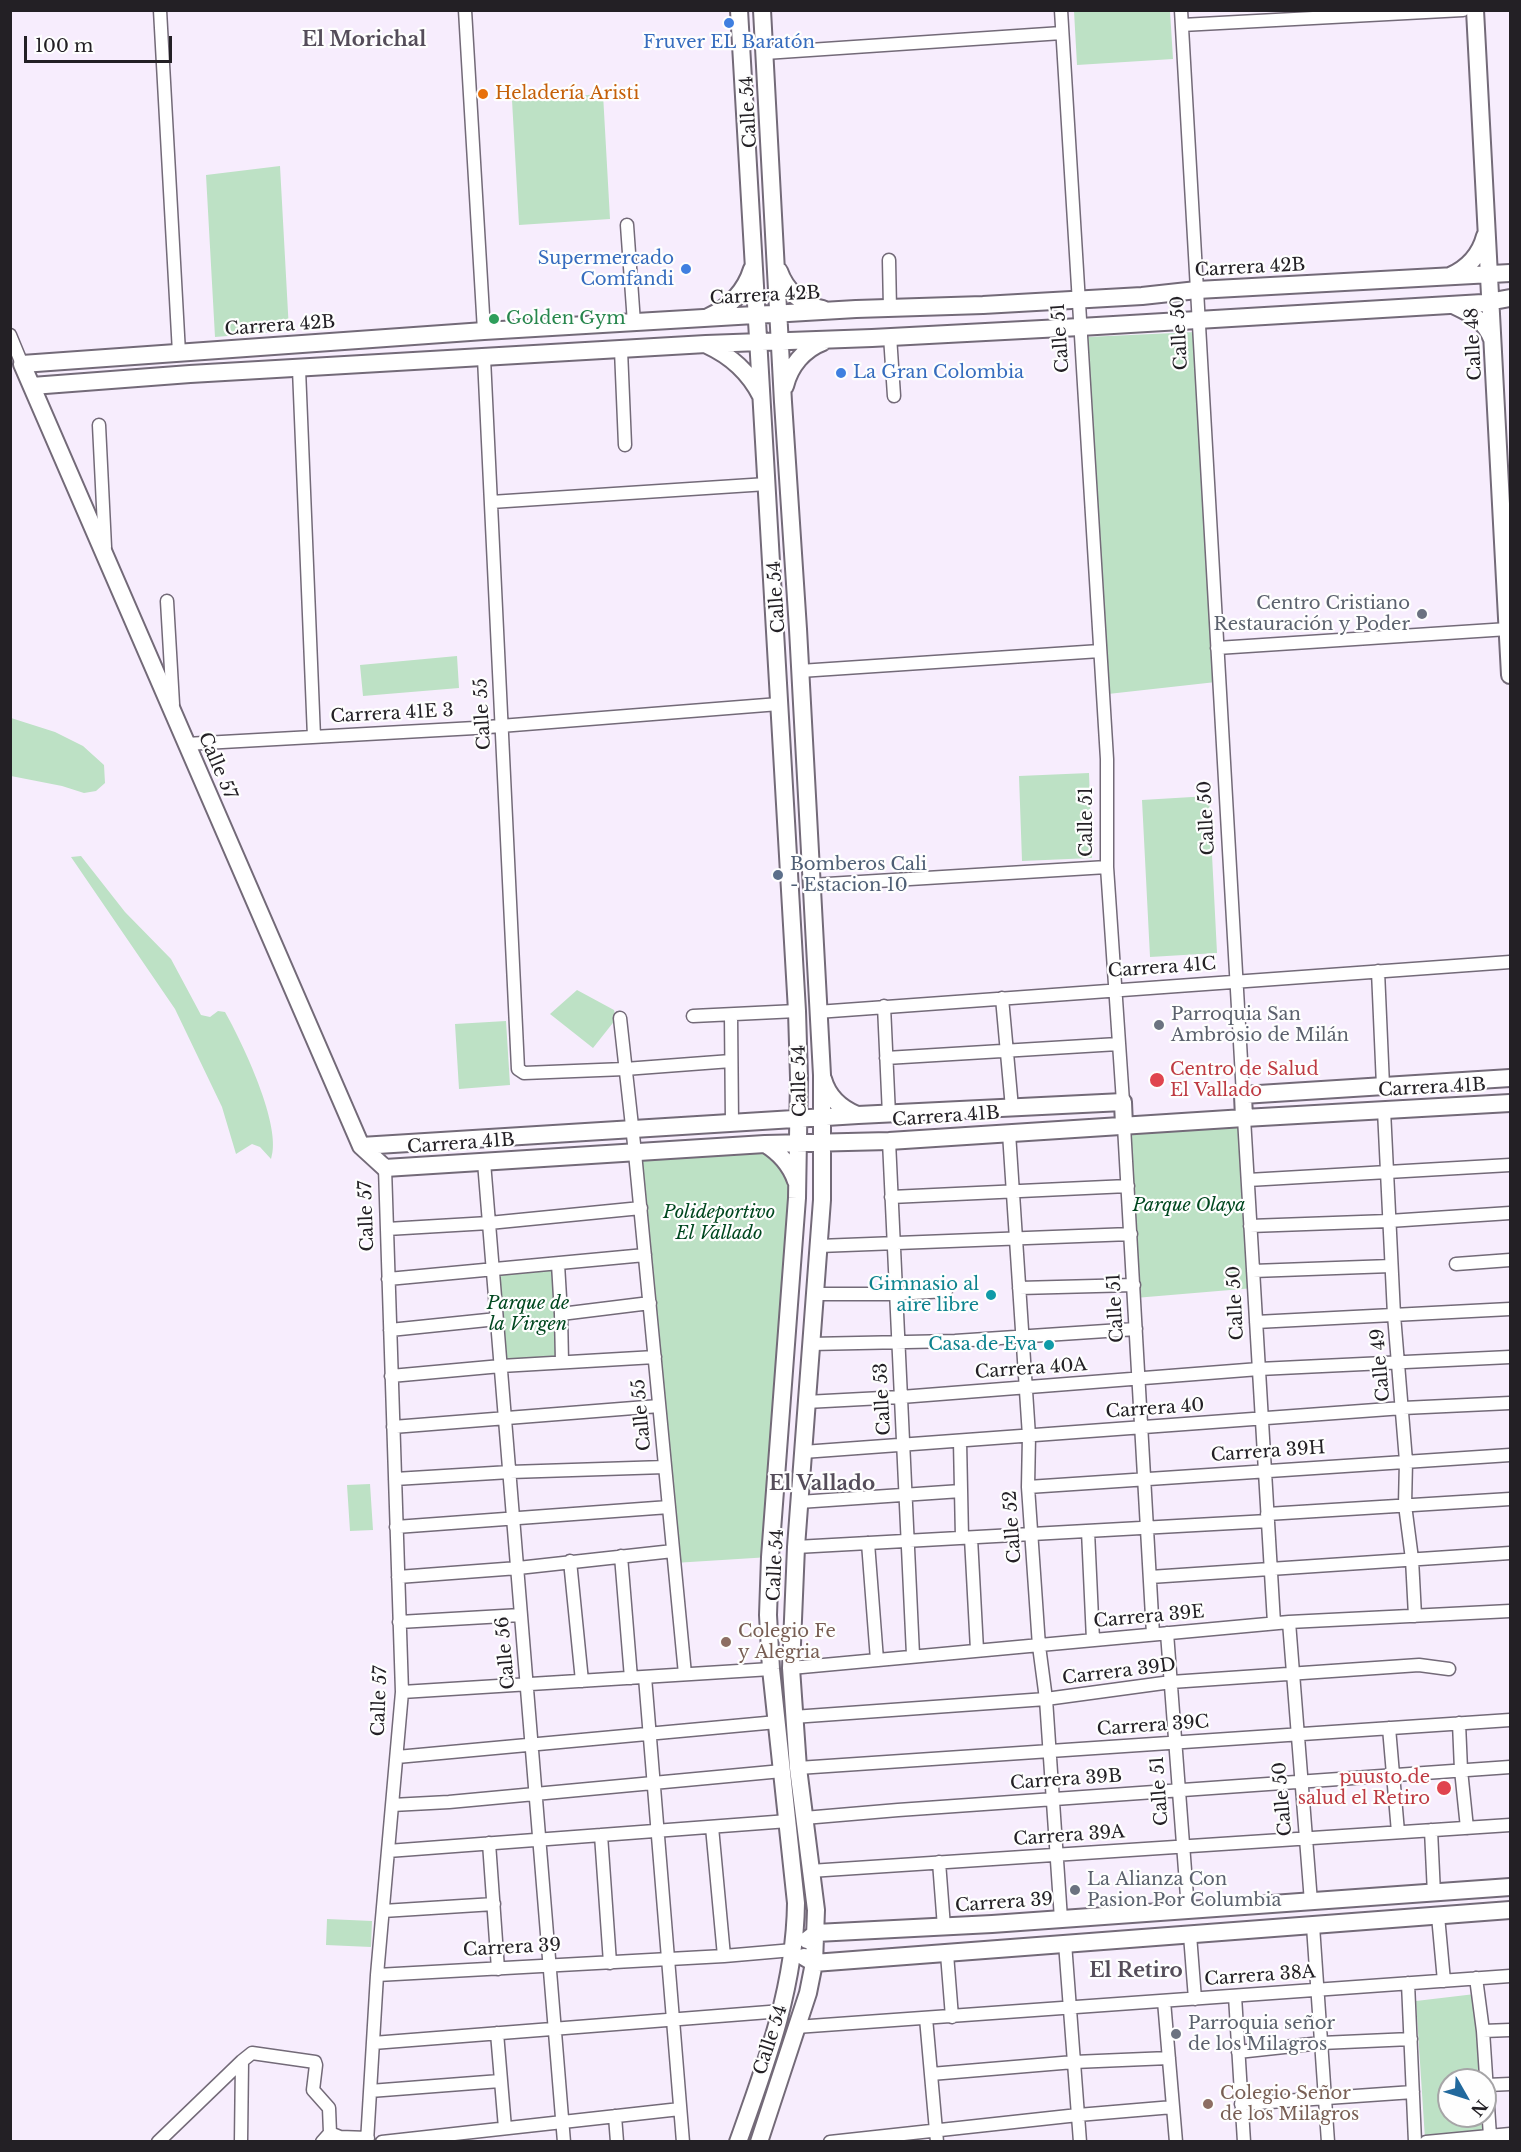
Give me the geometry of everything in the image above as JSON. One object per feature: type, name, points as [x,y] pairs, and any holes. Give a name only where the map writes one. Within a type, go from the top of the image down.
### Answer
[{"type":"street","points":[[160,10],[179,353]]},
{"type":"street","points":[[465,10],[484,331]]},
{"type":"street","name":"Calle 54","points":[[739,10],[754,244],[799,1078],[797,1191],[770,1557],[768,1615],[777,1722],[804,1818],[816,1910],[814,1964],[808,1993],[759,2142]]},
{"type":"street","name":"Calle 54","points":[[738,2142],[769,2056],[782,2011],[793,1950],[796,1903],[788,1821],[793,1717],[791,1668],[796,1547],[822,1200],[822,1075],[762,10]]},
{"type":"street","name":"Calle 51","points":[[1061,10],[1107,759],[1107,867],[1131,1234],[1153,1634]]},
{"type":"street","name":"Calle 50","points":[[1181,10],[1274,1623]]},
{"type":"street","points":[[1182,25],[1464,10]]},
{"type":"street","name":"Calle 48","points":[[1474,10],[1494,345],[1510,675]]},
{"type":"street","points":[[765,52],[1062,33]]},
{"type":"street","points":[[627,225],[634,323]]},
{"type":"street","points":[[1450,276],[1459,272],[1474,258],[1480,249],[1486,229]]},
{"type":"street","points":[[704,319],[729,305],[746,284],[754,258],[754,244]]},
{"type":"street","points":[[872,338],[880,336],[887,324],[882,309],[889,260]]},
{"type":"street","points":[[777,262],[783,282],[793,294],[811,305],[833,311]]},
{"type":"street","name":"Carrera 42B","points":[[22,364],[484,331],[1510,273]]},
{"type":"street","points":[[32,386],[190,374],[706,344],[1080,327],[1491,302],[1510,298]]},
{"type":"street","points":[[1451,304],[1478,319],[1494,345]]},
{"type":"street","name":"Calle 57","points":[[10,335],[360,1146],[385,1168],[402,1692],[377,1975],[368,2140]]},
{"type":"street","points":[[890,336],[894,396]]},
{"type":"street","points":[[783,402],[787,379],[792,368],[808,350],[830,339]]},
{"type":"street","points":[[706,344],[730,357],[740,366],[753,381],[762,400]]},
{"type":"street","points":[[621,350],[625,445]]},
{"type":"street","name":"Calle 55","points":[[484,358],[518,1069],[524,1073],[625,1069]]},
{"type":"street","points":[[299,369],[314,736]]},
{"type":"street","points":[[99,425],[105,556]]},
{"type":"street","points":[[491,502],[767,484]]},
{"type":"street","points":[[167,601],[174,715]]},
{"type":"street","points":[[1217,648],[1508,629]]},
{"type":"street","points":[[800,671],[1100,651]]},
{"type":"street","name":"Carrera 41E 3","points":[[186,744],[502,726],[779,704]]},
{"type":"street","points":[[811,885],[1107,867]]},
{"type":"street","name":"Carrera 41C","points":[[817,1012],[1510,962]]},
{"type":"street","points":[[1378,971],[1383,1086]]},
{"type":"street","points":[[1002,998],[1012,1108]]},
{"type":"street","points":[[884,1006],[889,1115]]},
{"type":"street","points":[[693,1016],[797,1011]]},
{"type":"street","points":[[731,1015],[732,1123]]},
{"type":"street","name":"Calle 55","points":[[620,1018],[641,1208],[685,1674]]},
{"type":"street","points":[[886,1058],[1118,1044]]},
{"type":"street","points":[[625,1069],[731,1061]]},
{"type":"street","points":[[822,1075],[835,1101],[858,1115]]},
{"type":"street","points":[[763,1121],[787,1107],[797,1088],[799,1078]]},
{"type":"street","name":"Carrera 41B","points":[[1243,1095],[1510,1078]]},
{"type":"street","name":"Carrera 41B","points":[[360,1146],[858,1115],[1123,1102]]},
{"type":"street","name":"Carrera 41B","points":[[385,1168],[765,1144],[889,1141],[1510,1103]]},
{"type":"street","name":"Calle 49","points":[[1384,1110],[1394,1315],[1406,1461],[1405,1504],[1412,1559],[1415,1616]]},
{"type":"street","name":"Calle 52","points":[[1009,1133],[1029,1436],[1028,1486],[1061,1919]]},
{"type":"street","name":"Calle 53","points":[[889,1141],[913,1655]]},
{"type":"street","points":[[822,1178],[835,1157],[851,1142]]},
{"type":"street","points":[[765,1144],[789,1164],[797,1191],[818,1193],[822,1200]]},
{"type":"street","name":"Calle 56","points":[[484,1162],[564,2142]]},
{"type":"street","points":[[1248,1180],[1510,1165]]},
{"type":"street","points":[[891,1197],[1128,1186]]},
{"type":"street","points":[[387,1229],[489,1224],[641,1208]]},
{"type":"street","points":[[1251,1226],[1389,1221],[1510,1213]]},
{"type":"street","points":[[819,1245],[1131,1234]]},
{"type":"street","points":[[388,1279],[645,1255]]},
{"type":"street","points":[[1456,1264],[1510,1260]]},
{"type":"street","points":[[558,1264],[562,1362]]},
{"type":"street","points":[[1253,1271],[1391,1266]]},
{"type":"street","points":[[1019,1288],[1134,1285]]},
{"type":"street","points":[[814,1294],[896,1294],[946,1291]]},
{"type":"street","points":[[561,1314],[650,1303]]},
{"type":"street","points":[[1256,1322],[1510,1309]]},
{"type":"street","points":[[390,1330],[497,1319]]},
{"type":"street","points":[[810,1344],[898,1342],[1136,1329]]},
{"type":"street","points":[[391,1376],[501,1366],[655,1357]]},
{"type":"street","name":"Carrera 40A","points":[[806,1402],[1139,1380],[1259,1369],[1510,1357]]},
{"type":"street","name":"Carrera 40","points":[[803,1452],[1403,1408],[1510,1403]]},
{"type":"street","points":[[393,1427],[659,1406]]},
{"type":"street","points":[[960,1441],[961,1491],[977,1650]]},
{"type":"street","name":"Carrera 39H","points":[[1028,1486],[1510,1455]]},
{"type":"street","points":[[395,1479],[510,1472],[665,1467]]},
{"type":"street","points":[[799,1502],[961,1491]]},
{"type":"street","points":[[796,1547],[1147,1528],[1405,1504],[1510,1498]]},
{"type":"street","points":[[396,1527],[669,1507]]},
{"type":"street","points":[[1088,1531],[1093,1640]]},
{"type":"street","points":[[868,1543],[877,1660]]},
{"type":"street","points":[[398,1577],[518,1568],[673,1551]]},
{"type":"street","points":[[1150,1577],[1510,1553]]},
{"type":"street","points":[[621,1556],[631,1678]]},
{"type":"street","points":[[570,1561],[582,1681]]},
{"type":"street","name":"Carrera 39E","points":[[791,1668],[1274,1623],[1510,1611]]},
{"type":"street","points":[[399,1622],[521,1615]]},
{"type":"street","name":"Calle 50","points":[[1288,1622],[1311,1902]]},
{"type":"street","name":"Calle 51","points":[[1167,1633],[1188,1910]]},
{"type":"street","name":"Carrera 39D","points":[[793,1717],[1046,1699],[1171,1682],[1419,1665],[1449,1669]]},
{"type":"street","points":[[402,1692],[771,1669]]},
{"type":"street","points":[[645,1677],[683,2142]]},
{"type":"street","name":"Carrera 39C","points":[[393,1805],[790,1770],[1510,1720]]},
{"type":"street","points":[[397,1757],[777,1722]]},
{"type":"street","points":[[1459,1723],[1467,1828]]},
{"type":"street","points":[[1389,1728],[1398,1832]]},
{"type":"street","name":"Carrera 39B","points":[[804,1818],[1510,1767]]},
{"type":"street","points":[[388,1851],[788,1821]]},
{"type":"street","name":"Carrera 39A","points":[[810,1871],[1510,1825]]},
{"type":"street","points":[[712,1827],[724,1956]]},
{"type":"street","points":[[1431,1830],[1434,1894]]},
{"type":"street","points":[[601,1835],[610,1963]]},
{"type":"street","points":[[489,1844],[498,1969]]},
{"type":"street","points":[[939,1863],[944,1927]]},
{"type":"street","name":"Carrera 39","points":[[816,1933],[1219,1909],[1510,1887]]},
{"type":"street","points":[[383,1911],[494,1904]]},
{"type":"street","points":[[1254,1906],[1246,1910],[1242,1917],[1247,1928],[1255,1931]]},
{"type":"street","points":[[1217,1932],[1226,1928],[1228,1924],[1227,1914],[1219,1909]]},
{"type":"street","points":[[816,1910],[826,1926],[834,1931],[845,1933]]},
{"type":"street","points":[[816,1933],[793,1950],[814,1964],[1510,1910]]},
{"type":"street","points":[[1470,1914],[1494,1921],[1510,1920]]},
{"type":"street","points":[[1438,1916],[1444,1981]]},
{"type":"street","points":[[1032,1947],[1025,1942],[1022,1935],[1026,1924],[1034,1921]]},
{"type":"street","points":[[992,1924],[1001,1929],[1003,1936],[999,1946],[992,1949]]},
{"type":"street","points":[[1313,1926],[1328,2142]]},
{"type":"street","points":[[1190,1935],[1195,1999]]},
{"type":"street","points":[[1065,1943],[1080,2142]]},
{"type":"street","name":"Carrera 39","points":[[377,1975],[610,1963],[793,1950]]},
{"type":"street","points":[[947,1954],[952,2017]]},
{"type":"street","points":[[808,1993],[815,1976],[822,1969],[839,1962]]},
{"type":"street","name":"Carrera 38A","points":[[796,2027],[1510,1976]]},
{"type":"street","points":[[1476,1978],[1486,2068]]},
{"type":"street","points":[[1408,1983],[1415,2142]]},
{"type":"street","points":[[1235,1996],[1244,2142]]},
{"type":"street","points":[[1164,2001],[1176,2142]]},
{"type":"street","points":[[373,2043],[782,2011]]},
{"type":"street","points":[[926,2018],[936,2136]]},
{"type":"street","points":[[1483,2031],[1510,2030]]},
{"type":"street","points":[[497,2033],[505,2128]]},
{"type":"street","points":[[1238,2052],[1321,2043],[1411,2039]]},
{"type":"street","points":[[158,2142],[252,2053],[315,2062],[312,2088],[329,2108],[326,2137],[368,2140]]},
{"type":"street","points":[[931,2073],[1074,2062],[1169,2058]]},
{"type":"street","points":[[241,2142],[242,2061]]},
{"type":"street","points":[[370,2091],[500,2081]]},
{"type":"street","points":[[1241,2104],[1413,2092]]},
{"type":"street","points":[[830,2142],[936,2136],[1078,2115],[1173,2107]]},
{"type":"street","points":[[382,2142],[680,2109]]},
{"type":"street","points":[[615,2116],[617,2142]]},
{"type":"street","points":[[1490,2128],[1490,2136]]},
{"type":"street","points":[[1426,2142],[1510,2134]]},
{"type":"green space","points":[[1074,11],[1170,11],[1173,59],[1077,65]]},
{"type":"green space","points":[[603,94],[610,219],[519,225],[512,100]]},
{"type":"green space","points":[[280,166],[289,331],[215,337],[206,175]]},
{"type":"green space","points":[[1196,332],[1216,682],[1108,694],[1087,337]]},
{"type":"green space","points":[[457,656],[459,688],[363,696],[360,665]]},
{"type":"green space","points":[[11,718],[55,732],[83,746],[104,765],[105,783],[96,791],[84,793],[62,786],[11,776]]},
{"type":"green space","points":[[1089,773],[1092,858],[1022,861],[1019,776]]},
{"type":"green space","points":[[1209,796],[1217,953],[1150,957],[1142,800]]},
{"type":"green space","points":[[81,856],[125,912],[171,959],[201,1015],[210,1017],[218,1011],[225,1012],[250,1063],[266,1106],[273,1145],[271,1159],[260,1147],[252,1144],[236,1154],[222,1107],[175,1009],[71,857]]},
{"type":"green space","points":[[577,990],[614,1010],[616,1019],[593,1048],[550,1014]]},
{"type":"green space","points":[[506,1021],[510,1085],[459,1089],[455,1024]]},
{"type":"green space","name":"Parque Olaya","points":[[1244,1118],[1254,1288],[1135,1298],[1124,1126]]},
{"type":"green space","name":"Polideportivo El Vallado","points":[[765,1144],[794,1174],[770,1557],[674,1563],[635,1153]]},
{"type":"green space","name":"Parque de la Virgen","points":[[558,1264],[562,1362],[501,1366],[493,1270]]},
{"type":"green space","points":[[370,1484],[373,1530],[350,1531],[347,1485]]},
{"type":"green space","points":[[327,1919],[372,1921],[371,1947],[326,1945]]},
{"type":"green space","points":[[1475,1994],[1481,2068],[1437,2068],[1437,2128],[1486,2128],[1486,2132],[1425,2139],[1416,2001]]},
{"type":"place","name":"Fruver EL Baratón","points":[[729,23]]},
{"type":"place","name":"Heladería Aristi","points":[[483,94]]},
{"type":"place","name":"Supermercado Comfandi","points":[[686,269]]},
{"type":"place","name":"Golden Gym","points":[[494,319]]},
{"type":"place","name":"La Gran Colombia","points":[[841,373]]},
{"type":"place","name":"Centro Cristiano Restauración y Poder","points":[[1422,614]]},
{"type":"place","name":"Bomberos Cali - Estacion 10","points":[[778,875]]},
{"type":"place","name":"Parroquia San Ambrosio de Milán","points":[[1159,1025]]},
{"type":"place","name":"Centro de Salud El Vallado","points":[[1157,1080]]},
{"type":"place","name":"Gimnasio al aire libre","points":[[991,1295]]},
{"type":"place","name":"Casa de Eva","points":[[1049,1345]]},
{"type":"place","name":"Colegio Fe y Alegria","points":[[726,1642]]},
{"type":"place","name":"puusto de salud el Retiro","points":[[1444,1788]]},
{"type":"place","name":"La Alianza Con Pasion Por Columbia","points":[[1075,1890]]},
{"type":"place","name":"Parroquia señor de los Milagros","points":[[1176,2034]]},
{"type":"place","name":"Colegio Señor de los Milagros","points":[[1208,2104]]},
{"type":"district","name":"El Morichal","points":[[364,40]]},
{"type":"district","name":"El Vallado","points":[[822,1484]]},
{"type":"district","name":"El Retiro","points":[[1136,1971]]}]
